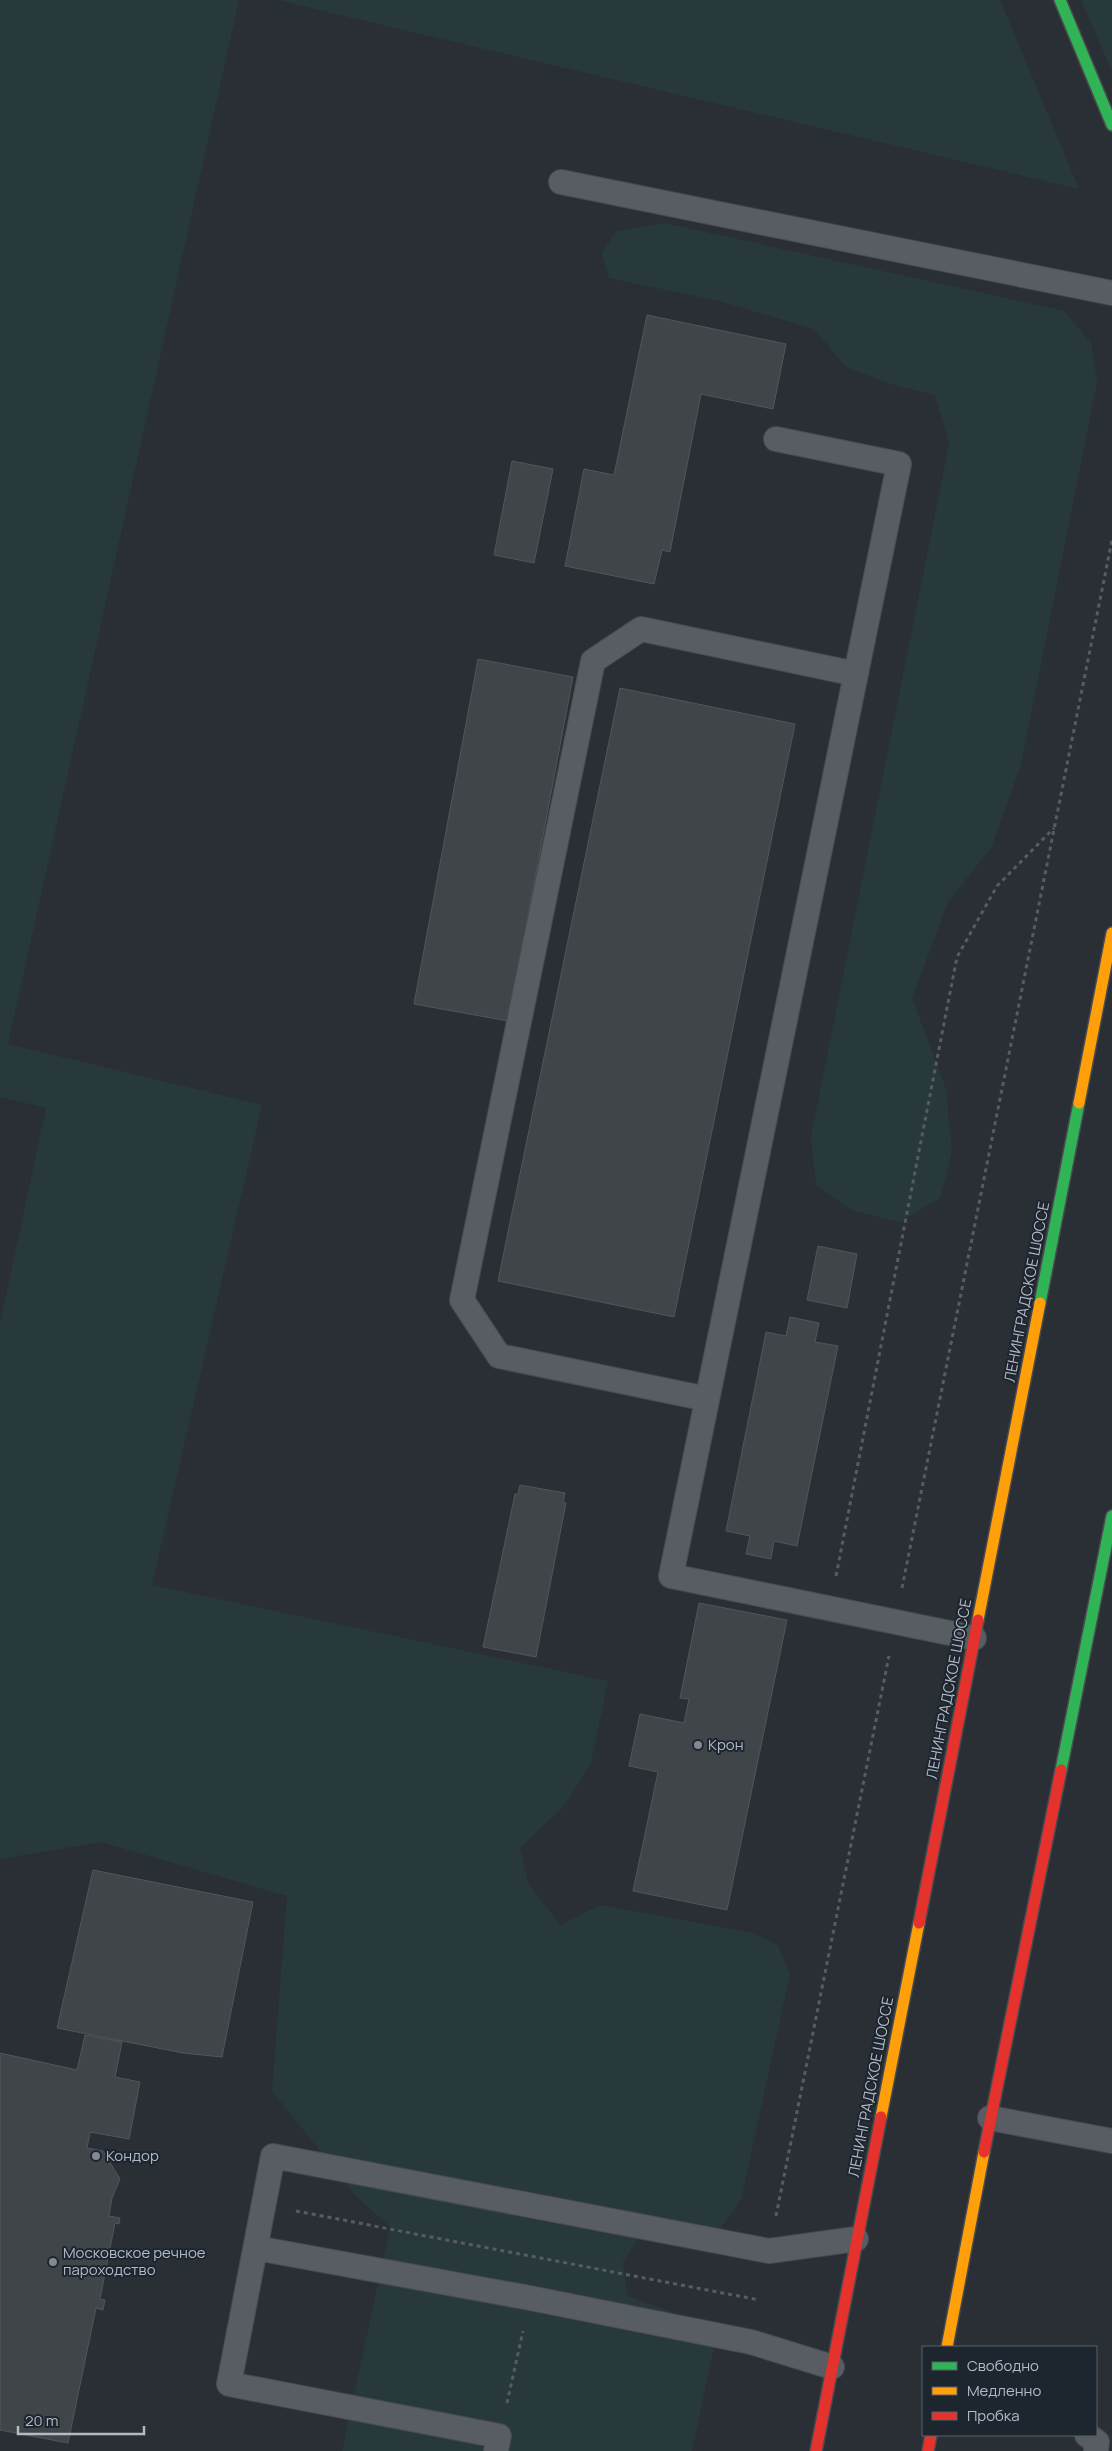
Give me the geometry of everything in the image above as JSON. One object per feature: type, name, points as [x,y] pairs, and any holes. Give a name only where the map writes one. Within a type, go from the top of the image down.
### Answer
[{"type":"main road","points":[[1060,0],[1112,125]]},
{"type":"main road","name":"ЛЕНИНГРАДСКОЕ ШОССЕ","points":[[816,2451],[1112,933]]},
{"type":"main road","points":[[947,2346],[990,2118],[1112,1516]]},
{"type":"main road","points":[[928,2451],[931,2436]]},
{"type":"lane","points":[[562,182],[1112,293]]},
{"type":"lane","points":[[776,439],[899,464],[670,1576],[974,1638]]},
{"type":"lane","points":[[707,1399],[499,1356],[462,1300],[593,661],[641,629],[856,674]]},
{"type":"lane","points":[[990,2118],[1112,2141]]},
{"type":"lane","points":[[498,2443],[229,2384],[273,2156],[768,2251],[856,2239]]},
{"type":"lane","points":[[256,2248],[530,2298],[751,2342],[832,2367]]},
{"type":"lane","points":[[1089,2436],[1098,2442],[1096,2451]]},
{"type":"path","points":[[768,2251],[896,1622],[1112,540]]},
{"type":"path","points":[[830,1609],[957,958],[996,886],[1055,827]]},
{"type":"path","points":[[264,2205],[759,2300]]},
{"type":"path","points":[[498,2443],[530,2298],[536,2258]]},
{"type":"shaded area","points":[[0,0],[239,0],[8,1044],[262,1105],[152,1585],[608,1681],[591,1763],[564,1806],[520,1848],[528,1883],[560,1925],[601,1905],[753,1933],[778,1945],[790,1974],[741,2200],[712,2239],[639,2237],[623,2262],[627,2296],[670,2311],[715,2342],[692,2451],[342,2451],[390,2227],[355,2195],[272,2091],[287,1896],[101,1842],[0,1859],[0,1323],[46,1108],[0,1097]]},
{"type":"shaded area","points":[[277,0],[1000,0],[1079,189]]},
{"type":"shaded area","points":[[1081,0],[1112,0],[1112,71]]},
{"type":"shaded area","points":[[665,223],[1064,311],[1091,343],[1097,382],[1021,765],[991,848],[948,902],[912,998],[946,1089],[952,1151],[940,1198],[900,1222],[854,1211],[816,1185],[811,1137],[949,444],[935,395],[890,384],[846,367],[814,329],[715,300],[609,278],[602,253],[616,231]]},
{"type":"building","points":[[647,315],[786,344],[773,409],[701,394],[670,552],[662,550],[654,584],[565,566],[584,469],[614,475]]},
{"type":"building","points":[[512,461],[553,469],[534,563],[494,555]]},
{"type":"building","points":[[478,659],[573,677],[508,1021],[414,1004]]},
{"type":"building","points":[[620,688],[795,724],[674,1317],[498,1281]]},
{"type":"building","points":[[818,1246],[857,1254],[847,1308],[807,1300]]},
{"type":"building","points":[[790,1317],[819,1323],[815,1342],[838,1346],[797,1546],[774,1541],[771,1559],[746,1554],[750,1536],[726,1531],[766,1332],[786,1336]]},
{"type":"building","points":[[520,1485],[565,1493],[563,1502],[566,1503],[536,1657],[483,1647],[515,1494],[518,1494]]},
{"type":"building","name":"Крон","points":[[699,1603],[787,1620],[727,1910],[633,1891],[658,1772],[629,1766],[640,1714],[684,1723],[689,1699],[680,1698]]},
{"type":"building","points":[[93,1870],[253,1902],[222,2057],[183,2053],[57,2028]]},
{"type":"building","name":"Московское речное пароходство","points":[[85,2035],[122,2042],[115,2077],[140,2082],[129,2139],[90,2132],[87,2148],[103,2151],[120,2179],[112,2198],[109,2216],[120,2218],[119,2224],[115,2223],[100,2299],[105,2300],[103,2310],[96,2308],[68,2443],[0,2430],[0,2053],[77,2070]]},
{"type":"traffic: fast","points":[[1060,0],[1112,125]]},
{"type":"traffic: fast","points":[[1040,1303],[1079,1103]]},
{"type":"traffic: fast","points":[[1061,1770],[1112,1516]]},
{"type":"traffic: slow","points":[[1079,1103],[1112,933]]},
{"type":"traffic: slow","points":[[978,1620],[1040,1303]]},
{"type":"traffic: slow","points":[[881,2117],[919,1923]]},
{"type":"traffic: slow","points":[[947,2346],[984,2152]]},
{"type":"traffic: jam","points":[[919,1923],[978,1620]]},
{"type":"traffic: jam","points":[[984,2152],[1061,1770]]},
{"type":"traffic: jam","points":[[816,2451],[881,2117]]},
{"type":"traffic: jam","points":[[928,2451],[931,2436]]},
{"type":"place","name":"Крон","points":[[698,1745]]},
{"type":"place","name":"Кондор","points":[[96,2156]]},
{"type":"place","name":"Московское речное пароходство","points":[[53,2262]]}]
